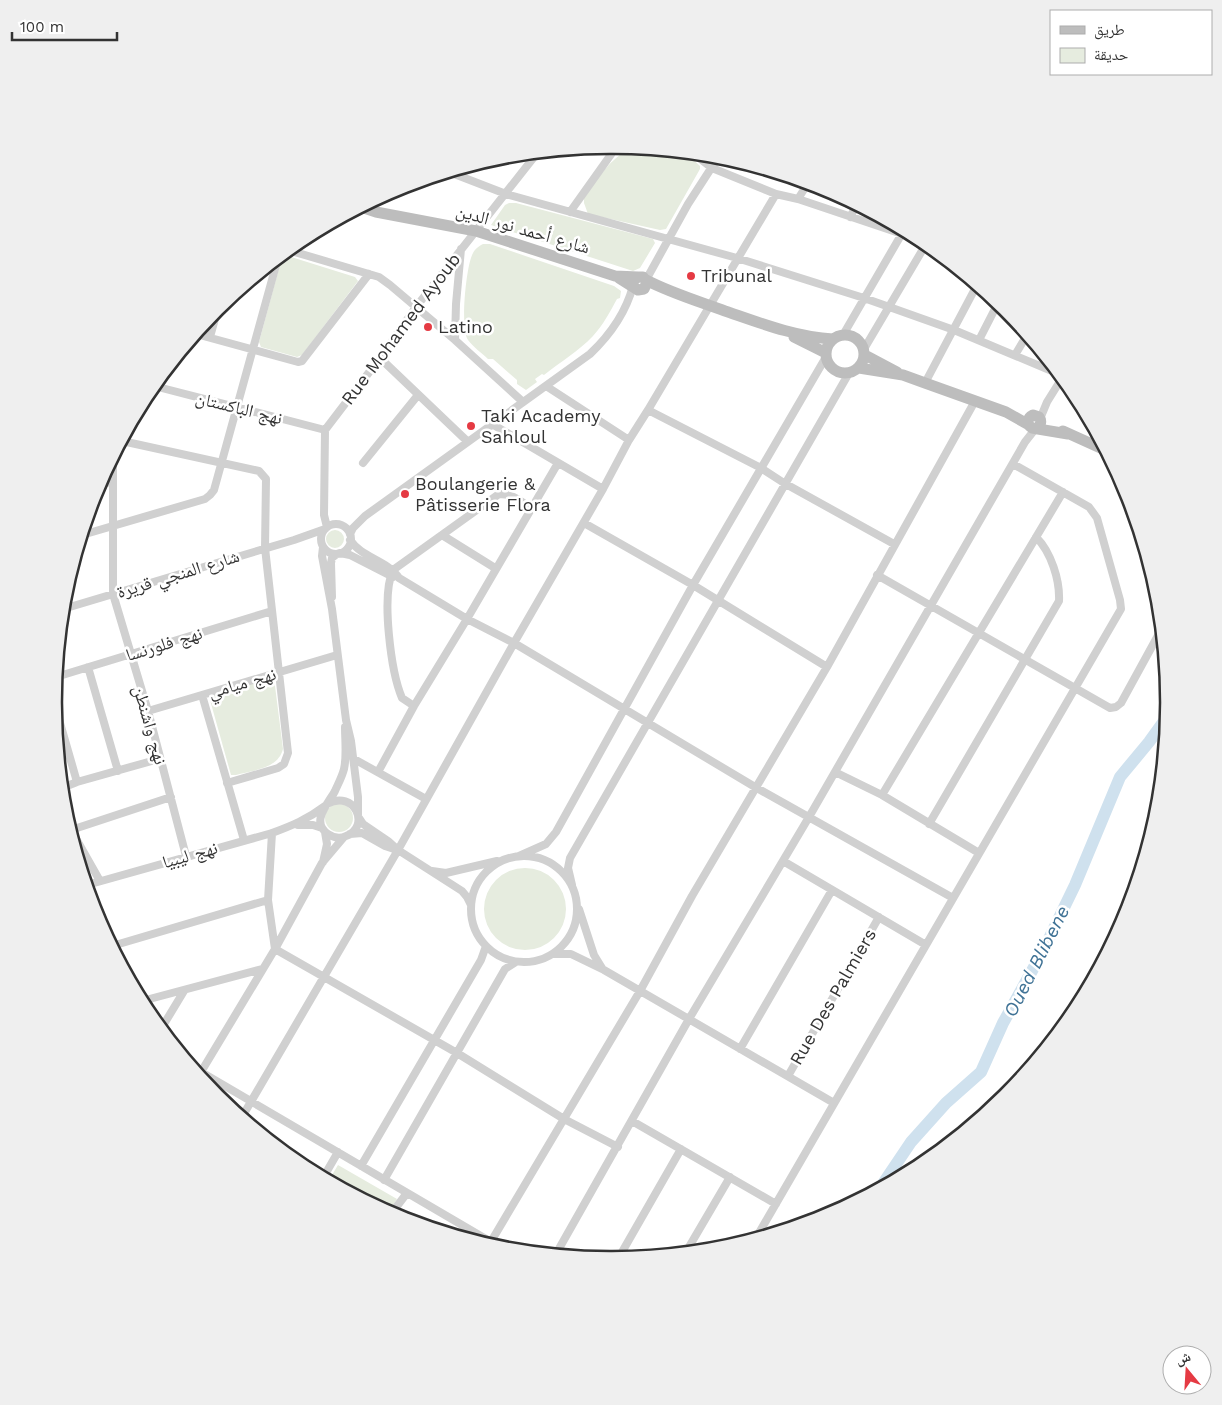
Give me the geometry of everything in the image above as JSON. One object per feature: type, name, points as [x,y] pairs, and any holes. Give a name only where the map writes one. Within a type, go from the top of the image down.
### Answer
[{"type":"street","points":[[570,212],[611,154]]},
{"type":"street","name":"Rue Mohamed Ayoub","points":[[325,430],[416,307],[532,160]]},
{"type":"street","points":[[705,163],[712,168],[776,194],[798,199],[885,227]]},
{"type":"street","points":[[332,609],[332,558],[347,548],[353,528],[365,516],[590,354],[601,344],[611,331],[627,302],[656,259],[714,164]]},
{"type":"street","points":[[459,176],[506,194],[737,258],[864,298],[954,330],[1046,369]]},
{"type":"street","points":[[798,199],[804,189]]},
{"type":"street","points":[[245,1111],[398,850],[514,643],[584,523],[629,440],[776,194]]},
{"type":"street","name":"شارع أحمد نور الدين","points":[[371,210],[476,230],[652,288],[710,305],[774,328]]},
{"type":"street","points":[[850,217],[854,211]]},
{"type":"street","points":[[432,870],[456,871],[520,856],[535,851],[546,844],[556,832],[693,585],[826,355],[828,345],[838,337],[864,298],[900,236]]},
{"type":"street","points":[[455,340],[461,249]]},
{"type":"street","points":[[604,970],[594,955],[572,885],[568,868],[570,858],[784,483],[854,370],[863,362],[864,352],[922,250]]},
{"type":"street","points":[[297,253],[379,277],[455,340],[523,402]]},
{"type":"street","points":[[90,533],[205,499],[214,490],[275,269]]},
{"type":"street","points":[[204,336],[298,362],[304,360],[369,274]]},
{"type":"street","points":[[925,383],[974,291]]},
{"type":"street","points":[[979,340],[994,310]]},
{"type":"street","points":[[210,337],[213,326]]},
{"type":"street","points":[[774,328],[814,337],[854,337],[860,342],[864,352],[903,376]]},
{"type":"street","points":[[774,328],[826,355],[829,364],[834,370],[841,373],[854,370],[903,376],[1034,421],[1096,446]]},
{"type":"street","points":[[1015,355],[1023,341]]},
{"type":"street","points":[[380,358],[467,441]]},
{"type":"street","points":[[559,1248],[689,1019],[809,817],[1013,464],[1034,421],[1058,385]]},
{"type":"street","points":[[546,386],[629,440]]},
{"type":"street","name":"نهج الباكستان","points":[[162,388],[325,430]]},
{"type":"street","points":[[363,463],[418,395]]},
{"type":"street","points":[[494,1238],[640,991],[692,896],[826,666],[975,401]]},
{"type":"street","points":[[648,410],[761,468],[784,483],[894,544]]},
{"type":"street","points":[[492,424],[603,489]]},
{"type":"street","points":[[325,430],[324,515],[326,528]]},
{"type":"street","points":[[128,443],[259,471],[265,476],[265,548],[288,748],[287,759],[278,768],[227,783]]},
{"type":"street","points":[[378,772],[414,706],[558,463]]},
{"type":"street","points":[[761,1230],[1119,614],[1121,604],[1097,518],[1089,507],[1013,464]]},
{"type":"street","name":"نهج واشنطن","points":[[112,475],[113,594],[148,711],[186,856]]},
{"type":"street","points":[[882,795],[1063,492]]},
{"type":"street","points":[[414,706],[402,698],[396,682],[388,618],[391,573],[500,494],[515,497],[530,508]]},
{"type":"street","points":[[202,1068],[275,949],[322,864],[347,836],[355,830],[358,817],[354,759],[346,720],[332,609],[322,556],[321,536],[326,528],[331,525],[340,525],[365,516]]},
{"type":"street","points":[[584,523],[693,585],[826,666]]},
{"type":"street","points":[[340,525],[344,527],[361,552],[399,578],[467,619],[514,643],[755,787],[953,898]]},
{"type":"street","name":"شارع المنجي قريرة","points":[[71,607],[294,540],[326,528]]},
{"type":"street","points":[[442,535],[496,568]]},
{"type":"street","points":[[929,824],[1059,601],[1060,591],[1049,557],[1036,537]]},
{"type":"street","name":"شارع المنجي قريرة","points":[[294,540],[313,540],[322,545]]},
{"type":"street","points":[[322,545],[329,552],[350,555],[391,573]]},
{"type":"street","points":[[877,574],[1107,707],[1116,707],[1121,703],[1156,640]]},
{"type":"street","name":"نهج فلورنسا","points":[[64,674],[272,611]]},
{"type":"street","name":"نهج ميامي","points":[[148,711],[337,656]]},
{"type":"street","points":[[88,666],[118,771]]},
{"type":"street","points":[[202,695],[244,840]]},
{"type":"street","points":[[322,864],[326,844],[320,817],[344,769],[346,757],[346,720]]},
{"type":"street","points":[[64,736],[77,782]]},
{"type":"street","points":[[69,785],[160,759]]},
{"type":"street","points":[[354,759],[426,799]]},
{"type":"street","points":[[835,772],[882,795],[979,853]]},
{"type":"street","points":[[77,827],[171,798]]},
{"type":"street","points":[[326,805],[333,801],[346,801],[356,809],[358,817],[363,824],[398,850],[462,891],[471,905]]},
{"type":"street","name":"نهج ليبيا","points":[[93,883],[293,825],[315,814],[326,805]]},
{"type":"street","name":"نهج ليبيا","points":[[293,825],[313,825],[324,830]]},
{"type":"street","points":[[324,830],[334,837],[362,833],[385,846],[398,850]]},
{"type":"street","points":[[272,832],[268,900],[275,949]]},
{"type":"street","points":[[84,853],[100,881]]},
{"type":"street","points":[[520,856],[544,860],[556,866],[572,885]]},
{"type":"street","points":[[506,859],[486,872],[478,882],[473,893],[471,905],[474,928],[486,946],[505,959],[516,962],[529,962],[542,960],[554,954],[565,944],[573,932],[578,904]]},
{"type":"street","points":[[783,861],[926,945]]},
{"type":"street","points":[[740,1049],[832,890]]},
{"type":"street","points":[[119,944],[268,900]]},
{"type":"street","name":"Rue Des Palmiers","points":[[788,1076],[879,917]]},
{"type":"street","points":[[360,1166],[481,960],[486,946]]},
{"type":"street","points":[[275,949],[457,1053],[564,1119],[618,1147]]},
{"type":"street","points":[[554,954],[571,954],[604,970],[834,1103]]},
{"type":"street","points":[[384,1180],[505,969],[516,962]]},
{"type":"street","points":[[150,999],[262,970]]},
{"type":"street","points":[[165,1021],[184,991]]},
{"type":"street","points":[[216,1083],[338,1152],[471,1232]]},
{"type":"street","points":[[632,1121],[776,1204]]},
{"type":"street","points":[[623,1251],[681,1149]]},
{"type":"street","points":[[327,1172],[338,1152]]},
{"type":"street","points":[[690,1245],[730,1177]]},
{"type":"street","points":[[396,1207],[406,1193]]},
{"type":"green space","points":[[621,154],[647,155],[695,161],[700,166],[666,229],[660,230],[588,214],[584,198],[617,157]]},
{"type":"green space","points":[[516,203],[653,239],[655,243],[640,268],[633,271],[491,225],[505,205]]},
{"type":"green space","points":[[483,244],[490,244],[614,286],[621,291],[620,298],[617,299],[593,336],[576,352],[544,375],[542,374],[535,379],[537,382],[526,390],[517,384],[517,380],[493,359],[488,359],[475,348],[468,340],[466,334],[464,312],[469,265],[474,251]]},
{"type":"green space","points":[[291,257],[355,277],[358,281],[302,355],[297,357],[261,347],[259,342],[280,265]]},
{"type":"green space","points":[[335,530],[341,533],[344,539],[341,545],[335,548],[329,545],[326,539],[329,533]]},
{"type":"green space","points":[[264,680],[271,681],[275,686],[283,749],[276,761],[264,768],[231,775],[210,700],[213,695]]},
{"type":"green space","points":[[339,804],[349,808],[353,818],[349,828],[339,832],[329,828],[325,818],[329,808]]},
{"type":"green space","points":[[517,868],[533,868],[548,875],[559,886],[566,901],[563,925],[554,938],[533,950],[517,950],[502,943],[491,932],[484,917],[484,901],[491,886],[502,875]]},
{"type":"green space","points":[[338,1165],[397,1199],[393,1205],[332,1175]]},
{"type":"waterway","name":"Oued Blibene","points":[[888,1176],[911,1142],[946,1103],[981,1072],[1003,1023],[1043,951],[1075,885],[1120,777],[1159,729]]},
{"type":"place","name":"Tribunal","points":[[691,276]]},
{"type":"place","name":"Latino","points":[[428,327]]},
{"type":"place","name":"Taki Academy Sahloul","points":[[471,426]]},
{"type":"place","name":"Boulangerie & Pâtisserie Flora","points":[[405,494]]}]
